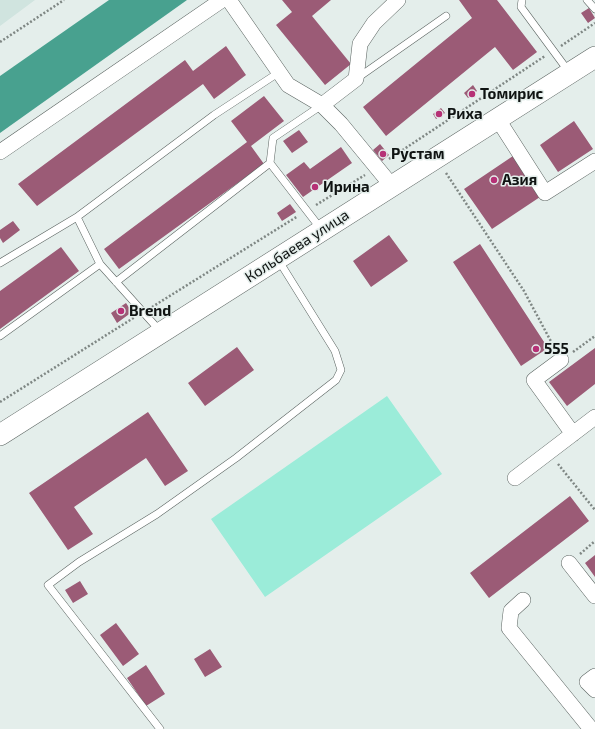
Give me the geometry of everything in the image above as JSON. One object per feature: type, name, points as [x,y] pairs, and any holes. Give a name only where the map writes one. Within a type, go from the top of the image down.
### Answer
[{"type":"main road","name":"Кольбаева улица","points":[[0,436],[162,334],[497,118],[595,57]]},
{"type":"street","points":[[0,152],[222,0]]},
{"type":"street","points":[[229,0],[278,73],[288,85],[322,105],[392,186]]},
{"type":"street","points":[[322,105],[356,79],[360,44],[374,23],[398,0]]},
{"type":"street","points":[[497,118],[545,192],[595,161]]},
{"type":"street","points":[[561,360],[534,380],[573,434]]},
{"type":"street","points":[[515,478],[595,417]]},
{"type":"street","points":[[569,563],[595,596]]},
{"type":"street","points":[[523,600],[510,610],[509,628],[590,729]]},
{"type":"street","points":[[595,676],[587,682],[595,690]]},
{"type":"lane","points":[[522,0],[521,7],[570,73]]},
{"type":"lane","points":[[586,0],[595,9]]},
{"type":"lane","points":[[356,79],[446,16]]},
{"type":"lane","points":[[0,263],[77,217],[214,115],[278,73]]},
{"type":"lane","points":[[322,105],[273,138],[270,163],[322,230]]},
{"type":"lane","points":[[116,282],[270,163]]},
{"type":"lane","points":[[77,217],[100,264],[162,334]]},
{"type":"lane","points":[[160,729],[48,585],[79,562],[169,506],[236,458],[336,380],[341,370],[335,351],[278,259]]},
{"type":"lane","points":[[0,336],[100,264]]},
{"type":"path","points":[[0,42],[64,0]]},
{"type":"path","points":[[446,172],[524,290],[561,360],[595,336]]},
{"type":"path","points":[[549,452],[595,510]]},
{"type":"path","points":[[569,563],[595,541]]},
{"type":"shaded area","points":[[0,0],[35,0],[0,26]]},
{"type":"shaded area","points":[[109,0],[187,0],[0,133],[0,76]]},
{"type":"shaded area","points":[[387,396],[442,474],[265,597],[211,519]]},
{"type":"building","points":[[282,0],[331,0],[312,16],[351,64],[325,85],[276,25],[292,12]]},
{"type":"building","points":[[459,0],[497,0],[537,52],[513,70],[495,47],[386,136],[363,107],[472,18]]},
{"type":"building","points":[[589,8],[595,18],[588,23],[581,13]]},
{"type":"building","points":[[226,46],[246,75],[214,99],[203,84],[37,206],[18,184],[185,60],[193,71]]},
{"type":"building","points":[[473,85],[477,91],[468,98],[464,93]]},
{"type":"building","points":[[264,96],[284,121],[251,146],[264,164],[119,269],[104,249],[247,142],[231,121]]},
{"type":"building","points":[[441,108],[445,113],[436,119],[433,114]]},
{"type":"building","points":[[574,121],[593,149],[558,172],[540,145]]},
{"type":"building","points":[[299,130],[308,142],[292,153],[283,141]]},
{"type":"building","points":[[380,144],[389,155],[382,161],[373,150]]},
{"type":"building","points":[[341,147],[352,163],[303,197],[286,175],[304,162],[310,169]]},
{"type":"building","points":[[513,156],[540,197],[492,229],[464,189]]},
{"type":"building","points":[[290,204],[296,212],[282,221],[277,213]]},
{"type":"building","points":[[13,221],[20,230],[3,243],[0,238],[0,230]]},
{"type":"building","points":[[389,235],[408,261],[371,287],[353,261]]},
{"type":"building","points":[[480,244],[548,348],[521,366],[453,262]]},
{"type":"building","points":[[61,247],[79,271],[0,329],[0,291]]},
{"type":"building","points":[[126,303],[132,312],[117,323],[111,313]]},
{"type":"building","points":[[237,347],[254,370],[205,406],[188,383]]},
{"type":"building","points":[[595,348],[595,384],[567,406],[549,382]]},
{"type":"building","points":[[148,412],[188,471],[165,486],[146,458],[74,507],[93,534],[68,550],[29,493]]},
{"type":"building","points":[[570,496],[589,521],[489,598],[470,573]]},
{"type":"building","points":[[595,555],[595,577],[585,563]]},
{"type":"building","points":[[80,581],[88,594],[73,603],[65,590]]},
{"type":"building","points":[[116,623],[139,654],[123,666],[100,635]]},
{"type":"building","points":[[210,649],[222,667],[205,677],[194,659]]},
{"type":"building","points":[[146,665],[165,694],[146,706],[127,678]]},
{"type":"place","name":"Томирис","points":[[472,94]]},
{"type":"place","name":"Риха","points":[[439,114]]},
{"type":"place","name":"Рустам","points":[[383,154]]},
{"type":"place","name":"Азия","points":[[494,180]]},
{"type":"place","name":"Ирина","points":[[315,187]]},
{"type":"place","name":"Brend","points":[[121,311]]},
{"type":"place","name":"555","points":[[536,349]]}]
